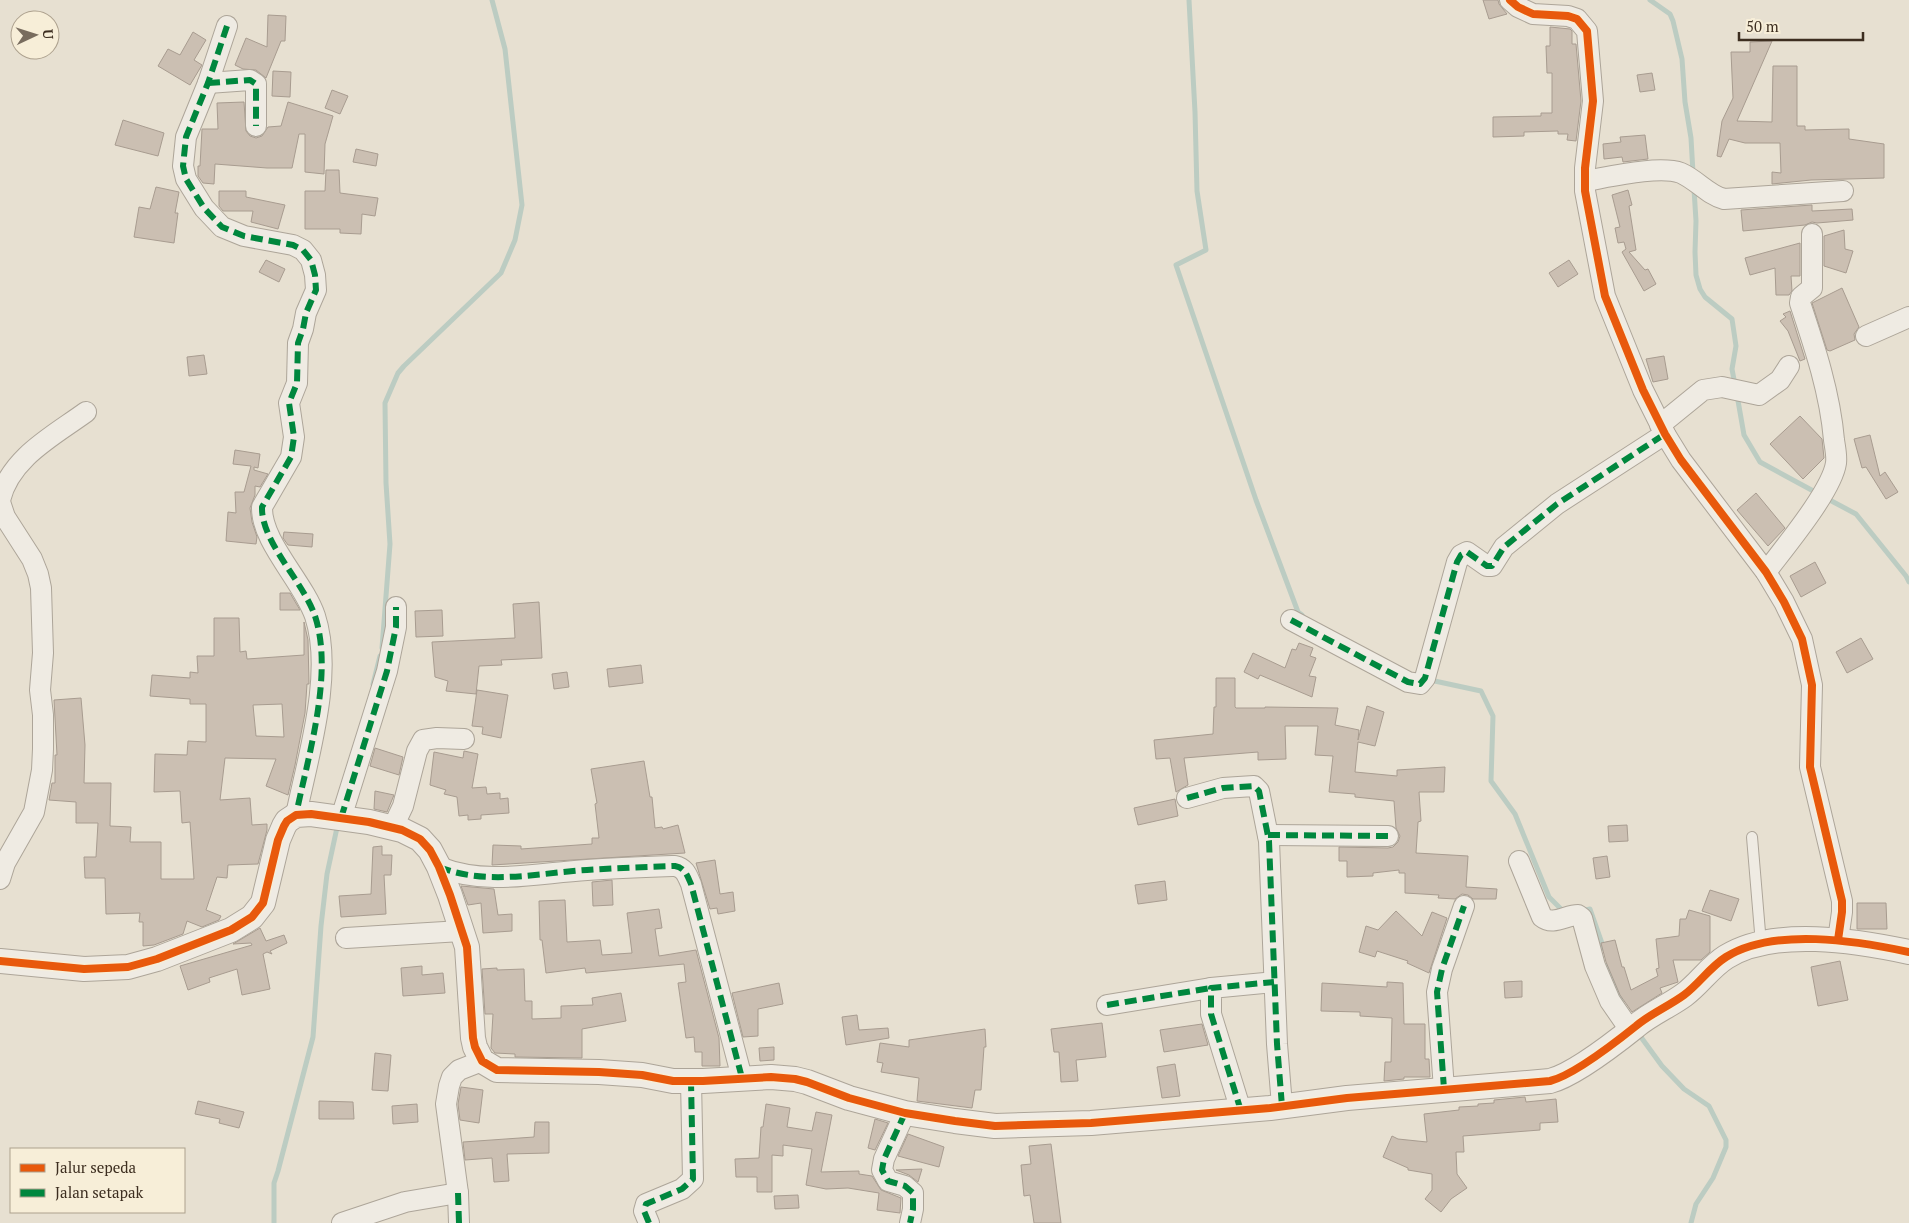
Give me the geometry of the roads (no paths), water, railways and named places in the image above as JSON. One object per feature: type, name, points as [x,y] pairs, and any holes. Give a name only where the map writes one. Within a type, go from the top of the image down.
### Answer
[{"type":"street","points":[[1510,0],[1518,7],[1533,14],[1568,16],[1577,19],[1587,31],[1593,101],[1584,181],[1590,226],[1605,296],[1642,390],[1662,430],[1681,460],[1766,572],[1784,602],[1802,639],[1810,668],[1812,685],[1810,767],[1840,889],[1842,912],[1838,940]]},
{"type":"street","points":[[227,26],[208,83],[186,137],[183,166],[186,179],[204,208],[222,227],[244,236],[293,245],[311,260],[315,275],[316,290],[306,313],[298,343],[297,383],[289,403],[294,437],[291,457],[262,507],[262,516],[272,540],[306,594],[319,632],[322,666],[320,690],[296,815]]},
{"type":"street","points":[[208,83],[250,80],[256,84],[256,126]]},
{"type":"street","points":[[1584,181],[1649,171],[1665,171],[1679,172],[1715,197],[1724,199],[1844,191]]},
{"type":"street","points":[[1766,572],[1809,514],[1829,482],[1836,463],[1833,421],[1823,377],[1800,303],[1801,297],[1812,288],[1812,234]]},
{"type":"street","points":[[1866,336],[1909,317]]},
{"type":"street","points":[[1291,620],[1408,682],[1420,684],[1424,678],[1457,562],[1461,555],[1467,552],[1487,566],[1492,566],[1504,547],[1557,504],[1662,430],[1703,390],[1722,387],[1759,395],[1780,380],[1789,366]]},
{"type":"street","points":[[0,879],[5,863],[34,812],[42,770],[43,715],[40,690],[43,653],[41,588],[38,574],[32,559],[5,517],[0,501],[3,488],[14,468],[38,446],[86,412]]},
{"type":"street","points":[[341,818],[387,670],[396,627],[396,607]]},
{"type":"street","points":[[393,827],[403,806],[417,751],[423,740],[464,738]]},
{"type":"street","points":[[1187,798],[1223,788],[1254,786],[1260,791],[1268,835],[1274,982],[1282,1106]]},
{"type":"street","points":[[0,961],[84,969],[128,967],[157,959],[237,927],[252,917],[264,903],[281,832],[287,821],[296,815],[311,814],[341,818],[393,827],[410,832],[430,850],[439,867],[467,948],[470,966],[473,1038],[482,1061],[491,1068],[501,1070],[581,1071],[628,1074],[673,1081],[771,1077],[807,1082],[849,1098],[905,1112],[955,1122],[995,1126],[1091,1123],[1556,1080],[1571,1072],[1685,994],[1734,952],[1782,940],[1838,940],[1909,952]]},
{"type":"street","points":[[1268,835],[1388,836]]},
{"type":"street","points":[[1519,861],[1542,917],[1553,921],[1578,915],[1582,918],[1595,966],[1610,1001],[1633,1028]]},
{"type":"street","points":[[439,867],[457,874],[502,877],[586,870],[681,867],[691,884],[742,1078]]},
{"type":"street","points":[[1444,1089],[1437,992],[1442,969],[1464,906]]},
{"type":"street","points":[[346,938],[461,931]]},
{"type":"street","points":[[1107,1005],[1211,988],[1274,982]]},
{"type":"street","points":[[1211,988],[1211,1014],[1240,1110]]},
{"type":"street","points":[[459,1223],[458,1193],[446,1104],[452,1077],[459,1070],[482,1061]]},
{"type":"street","points":[[649,1223],[644,1210],[646,1204],[682,1189],[693,1179],[691,1080]]},
{"type":"street","points":[[905,1112],[884,1159],[882,1174],[888,1180],[905,1186],[913,1193],[913,1209],[910,1223]]},
{"type":"street","points":[[342,1223],[405,1202],[458,1193]]},
{"type":"lane","points":[[1752,837],[1761,944]]},
{"type":"waterway","points":[[382,648],[390,544],[386,483],[385,403],[398,373],[404,366],[501,273],[515,240],[522,205],[505,49],[492,0]]},
{"type":"waterway","points":[[1189,0],[1197,191],[1206,250],[1176,265],[1256,500],[1298,612],[1302,615]]},
{"type":"waterway","points":[[1650,0],[1670,14],[1673,21],[1682,59],[1693,173]]},
{"type":"waterway","points":[[1694,189],[1696,275],[1700,289],[1705,297],[1732,319],[1736,346],[1732,369],[1735,385]]},
{"type":"waterway","points":[[1737,395],[1744,435],[1760,462],[1817,493]]},
{"type":"waterway","points":[[1824,497],[1856,514],[1909,582]]},
{"type":"waterway","points":[[373,684],[380,656]]},
{"type":"waterway","points":[[1430,680],[1481,691],[1493,716],[1491,781],[1515,814],[1549,897],[1565,913]]},
{"type":"waterway","points":[[274,1223],[274,1183],[313,1037],[321,926],[327,874],[338,823]]},
{"type":"waterway","points":[[1581,911],[1590,909],[1604,949]]},
{"type":"waterway","points":[[1608,965],[1622,1004]]},
{"type":"waterway","points":[[1638,1033],[1662,1066],[1684,1089],[1709,1106],[1726,1140],[1726,1147],[1713,1178],[1696,1204],[1691,1223]]}]
